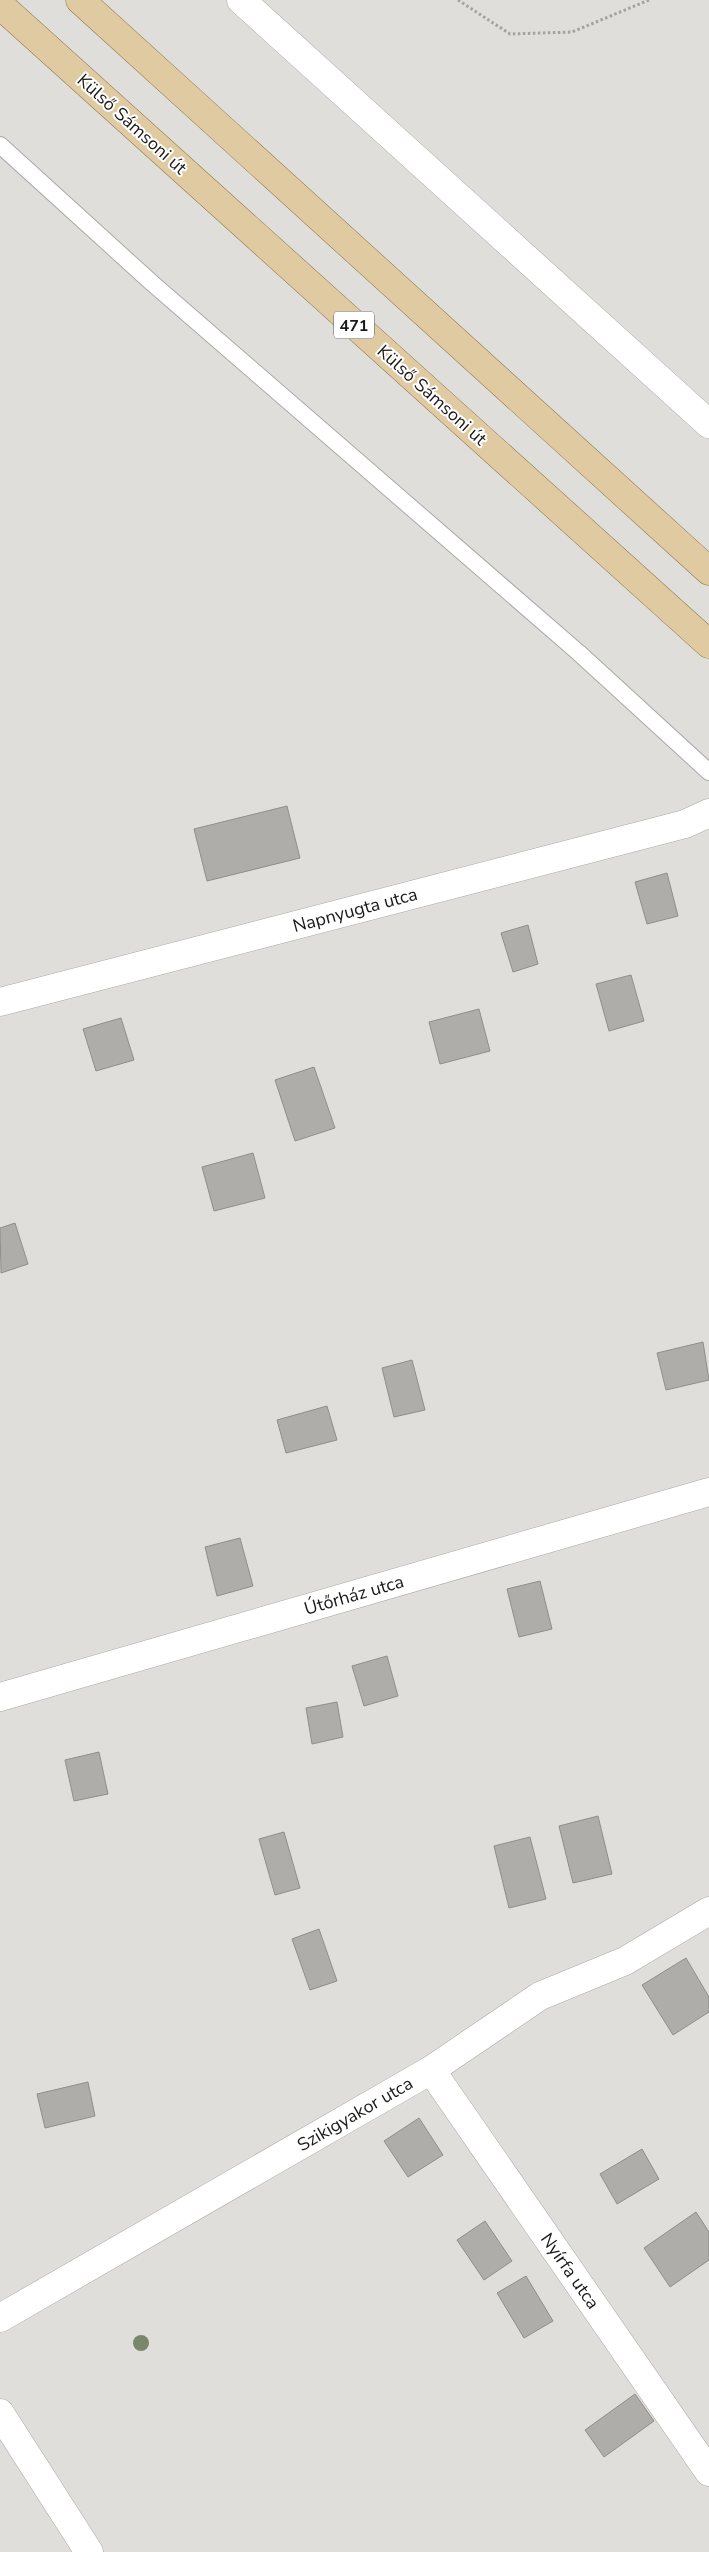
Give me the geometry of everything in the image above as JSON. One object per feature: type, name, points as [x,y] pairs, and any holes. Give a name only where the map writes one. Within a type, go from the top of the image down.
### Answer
[{"type":"main road","points":[[80,0],[709,570]]},
{"type":"main road","name":"Külső Sámsoni út","points":[[0,5],[709,644]]},
{"type":"street","points":[[241,0],[709,424]]},
{"type":"street","name":"Napnyugta utca","points":[[0,1002],[685,824],[709,813]]},
{"type":"street","name":"Útőrház utca","points":[[0,1697],[709,1492]]},
{"type":"street","name":"Szikigyakor utca","points":[[0,2318],[431,2070],[540,1996],[625,1960],[709,1911]]},
{"type":"street","name":"Nyírfa utca","points":[[431,2070],[709,2472]]},
{"type":"street","points":[[0,2413],[89,2552]]},
{"type":"lane","points":[[0,145],[152,283],[579,653],[709,772]]},
{"type":"path","points":[[458,0],[510,34],[572,32],[649,0]]},
{"type":"building","points":[[287,806],[300,858],[207,881],[194,829]]},
{"type":"building","points":[[667,873],[678,916],[647,924],[635,882]]},
{"type":"building","points":[[528,925],[538,964],[513,972],[501,933]]},
{"type":"building","points":[[631,975],[644,1021],[609,1031],[596,984]]},
{"type":"building","points":[[479,1009],[490,1051],[440,1064],[429,1022]]},
{"type":"building","points":[[121,1018],[134,1060],[96,1071],[83,1029]]},
{"type":"building","points":[[314,1067],[335,1128],[295,1141],[275,1080]]},
{"type":"building","points":[[253,1153],[265,1198],[214,1211],[202,1167]]},
{"type":"building","points":[[15,1223],[28,1264],[1,1273],[0,1228]]},
{"type":"building","points":[[703,1342],[709,1380],[666,1390],[657,1353]]},
{"type":"building","points":[[412,1360],[425,1410],[394,1417],[382,1368]]},
{"type":"building","points":[[327,1406],[337,1440],[286,1453],[277,1420]]},
{"type":"building","points":[[240,1538],[253,1586],[217,1596],[205,1547]]},
{"type":"building","points":[[540,1581],[552,1629],[519,1637],[507,1589]]},
{"type":"building","points":[[387,1656],[398,1696],[364,1706],[352,1666]]},
{"type":"building","points":[[337,1702],[343,1737],[312,1744],[306,1708]]},
{"type":"building","points":[[99,1752],[108,1794],[74,1801],[65,1760]]},
{"type":"building","points":[[598,1816],[612,1874],[573,1883],[559,1826]]},
{"type":"building","points":[[284,1832],[300,1888],[275,1895],[259,1839]]},
{"type":"building","points":[[530,1837],[546,1899],[509,1908],[494,1846]]},
{"type":"building","points":[[319,1929],[337,1981],[310,1990],[292,1939]]},
{"type":"building","points":[[686,1958],[709,1997],[709,2012],[673,2035],[642,1985]]},
{"type":"building","points":[[88,2082],[95,2116],[45,2128],[37,2094]]},
{"type":"building","points":[[419,2118],[443,2155],[408,2177],[384,2141]]},
{"type":"building","points":[[642,2149],[659,2179],[617,2204],[600,2174]]},
{"type":"building","points":[[696,2212],[709,2232],[709,2260],[670,2287],[644,2248]]},
{"type":"building","points":[[485,2221],[512,2261],[484,2280],[457,2240]]},
{"type":"building","points":[[526,2276],[553,2321],[524,2338],[497,2293]]},
{"type":"building","points":[[635,2394],[654,2421],[604,2457],[585,2430]]}]
